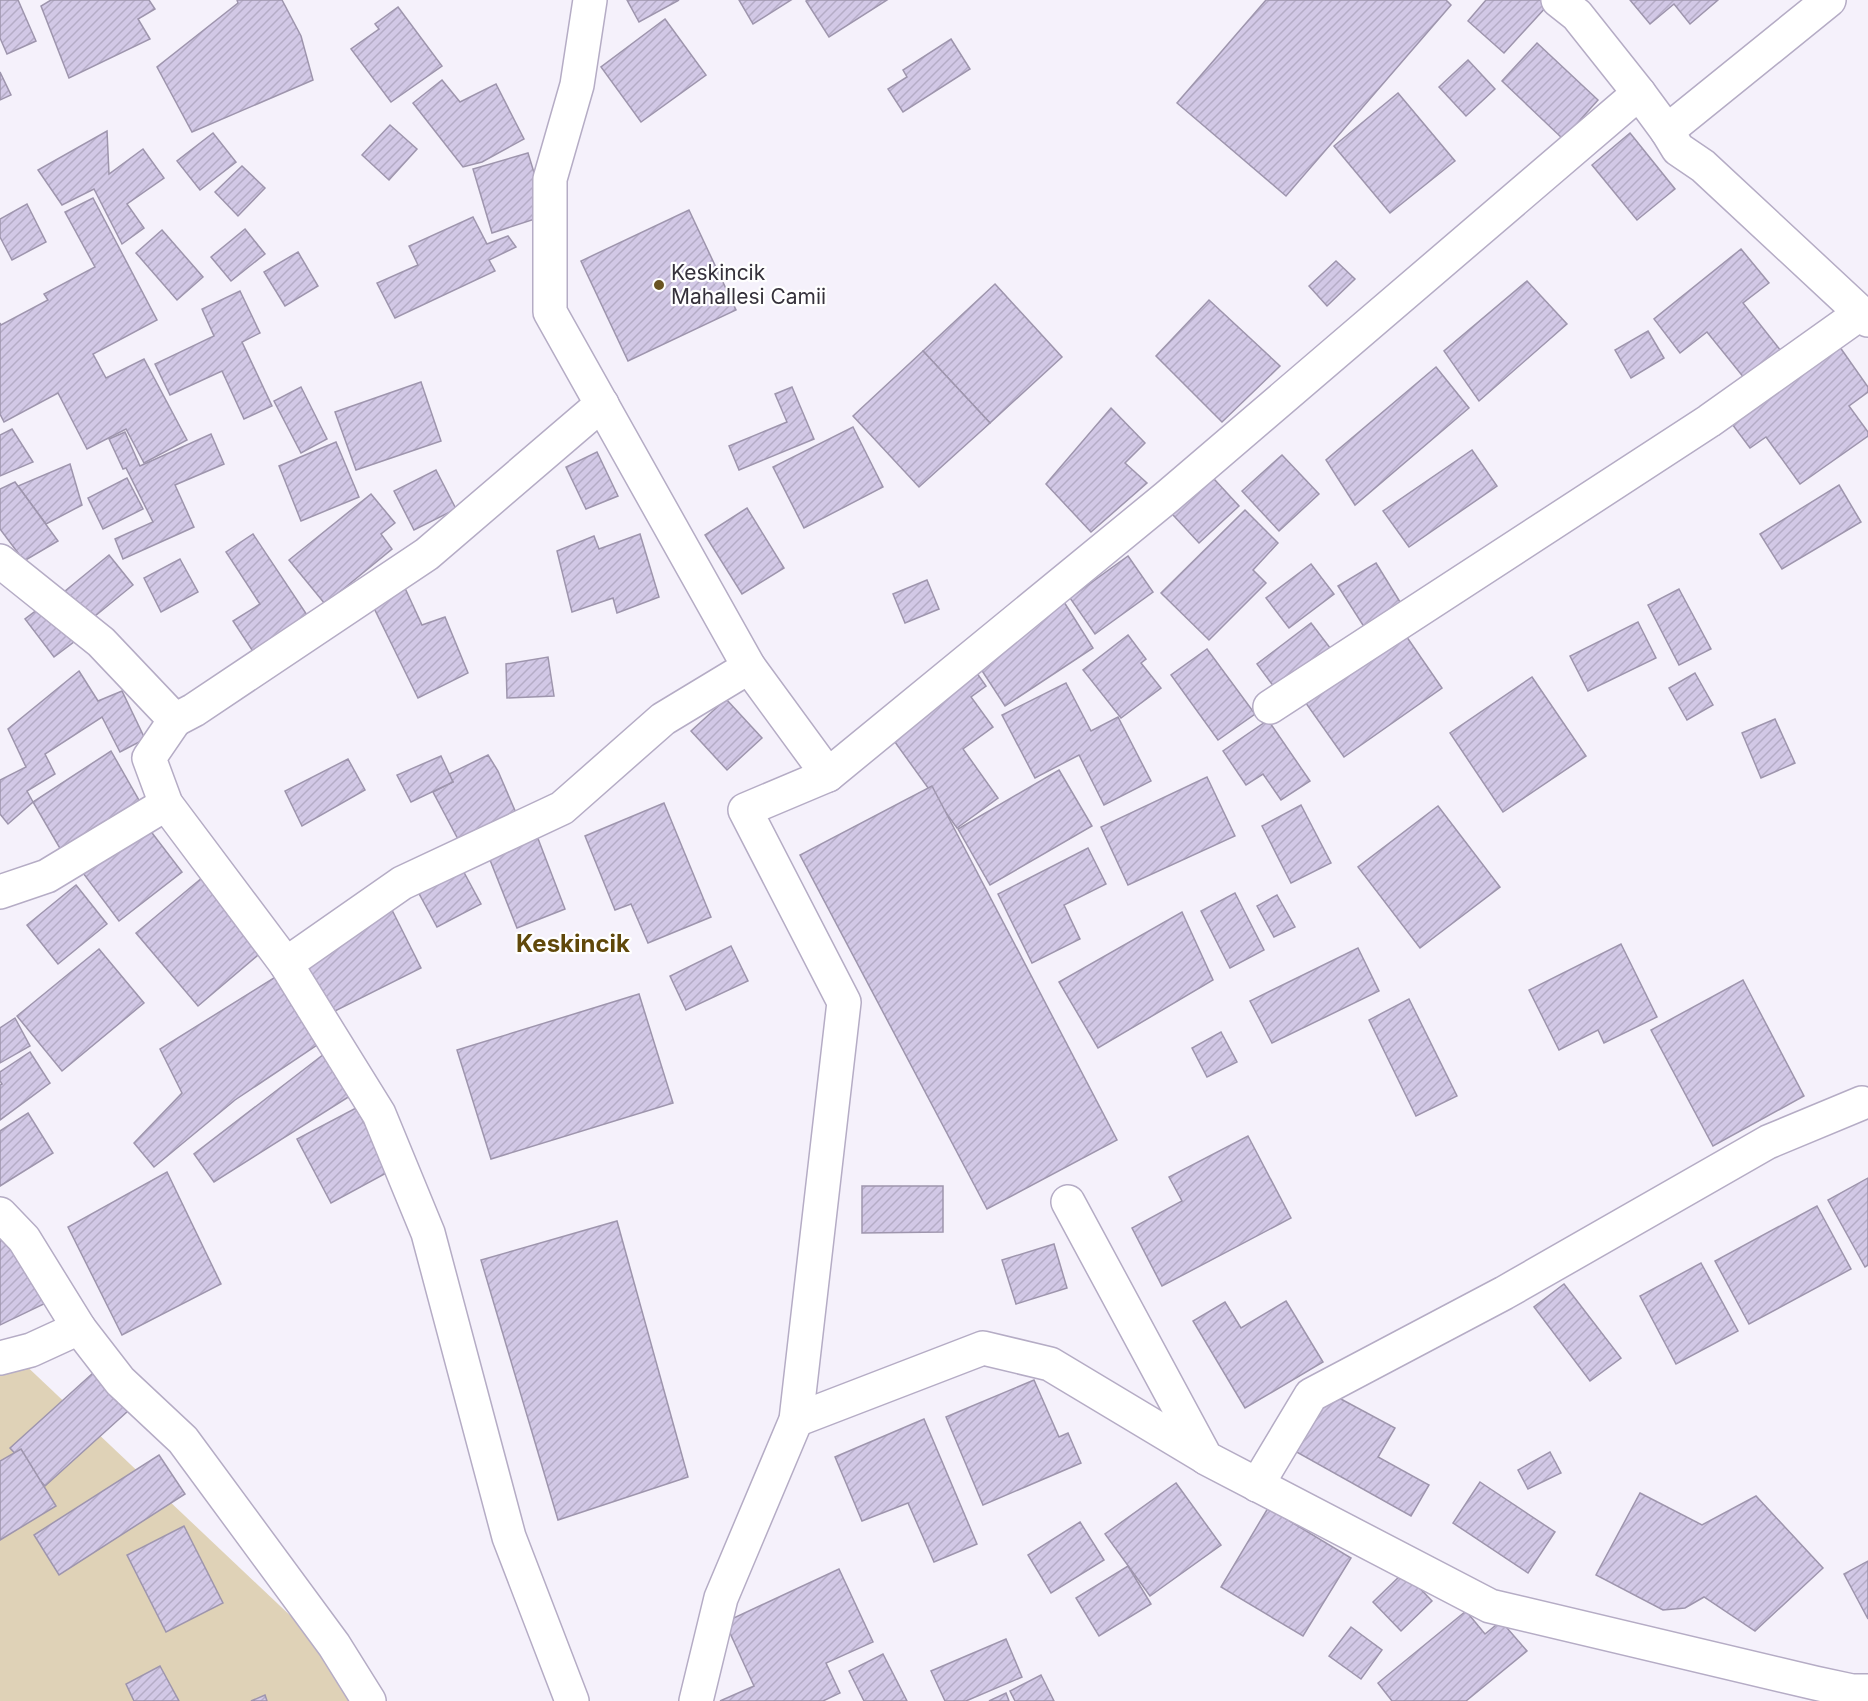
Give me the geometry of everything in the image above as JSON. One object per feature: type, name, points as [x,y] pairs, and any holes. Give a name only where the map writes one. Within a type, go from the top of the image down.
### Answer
[{"type":"street","points":[[590,0],[577,85],[550,179],[550,312],[749,667],[828,775]]},
{"type":"street","points":[[1270,706],[1709,422],[1864,316],[1703,166],[1678,149],[1639,93],[1577,15],[1558,0]]},
{"type":"street","points":[[1667,131],[1829,0]]},
{"type":"street","points":[[696,1701],[721,1598],[796,1420],[843,1002],[745,810],[828,775],[1167,497],[1639,93]]},
{"type":"street","points":[[572,1701],[509,1537],[428,1233],[379,1114],[286,964],[166,804],[149,758],[175,720],[194,710],[428,554],[602,404]]},
{"type":"street","points":[[0,561],[100,642],[175,720]]},
{"type":"street","points":[[286,964],[402,883],[562,808],[663,719],[749,667]]},
{"type":"street","points":[[0,892],[47,876],[166,804]]},
{"type":"street","points":[[1257,1485],[1311,1395],[1504,1293],[1768,1142],[1862,1103]]},
{"type":"street","points":[[1068,1202],[1206,1458]]},
{"type":"street","points":[[0,1214],[24,1239],[78,1328],[120,1381],[183,1440],[334,1645],[369,1701]]},
{"type":"street","points":[[0,1358],[31,1350],[78,1328]]},
{"type":"street","points":[[796,1420],[983,1348],[1050,1364],[1206,1458],[1490,1606],[1815,1683],[1851,1691],[1868,1691]]},
{"type":"street","points":[[1815,1683],[1848,1701]]},
{"type":"shaded area","points":[[0,1341],[315,1639],[353,1701],[0,1701]]},
{"type":"building","points":[[0,0],[18,0],[36,41],[7,54],[0,38]]},
{"type":"building","points":[[51,0],[149,0],[155,9],[138,19],[150,39],[69,78],[41,6]]},
{"type":"building","points":[[237,0],[282,0],[301,36],[313,80],[192,132],[157,67],[238,3]]},
{"type":"building","points":[[627,0],[679,0],[639,22]]},
{"type":"building","points":[[739,0],[791,0],[753,24]]},
{"type":"building","points":[[887,0],[829,37],[806,1]]},
{"type":"building","points":[[1266,0],[1446,0],[1451,5],[1286,196],[1177,103]]},
{"type":"building","points":[[1486,0],[1541,0],[1547,6],[1504,53],[1468,21]]},
{"type":"building","points":[[1630,0],[1718,0],[1690,24],[1674,4],[1650,24]]},
{"type":"building","points":[[398,7],[442,66],[391,102],[351,49],[379,29],[375,24]]},
{"type":"building","points":[[665,19],[706,75],[641,122],[601,67]]},
{"type":"building","points":[[951,39],[970,69],[903,112],[888,89],[907,77],[903,70]]},
{"type":"building","points":[[1537,43],[1598,100],[1563,139],[1502,81]]},
{"type":"building","points":[[1468,60],[1495,89],[1466,116],[1439,87]]},
{"type":"building","points":[[0,72],[11,95],[0,100]]},
{"type":"building","points":[[442,80],[460,102],[496,84],[524,139],[482,162],[463,167],[413,103]]},
{"type":"building","points":[[1398,93],[1455,161],[1390,213],[1334,146]]},
{"type":"building","points":[[390,125],[417,149],[389,180],[362,155]]},
{"type":"building","points":[[107,131],[109,174],[143,149],[164,178],[127,204],[144,228],[122,244],[94,189],[62,205],[38,170]]},
{"type":"building","points":[[213,133],[236,162],[200,190],[177,161]]},
{"type":"building","points":[[1630,133],[1675,189],[1637,220],[1592,165]]},
{"type":"building","points":[[528,153],[547,215],[492,233],[473,169]]},
{"type":"building","points":[[242,166],[265,188],[238,216],[215,192]]},
{"type":"building","points":[[93,198],[157,320],[93,354],[106,378],[144,359],[187,440],[144,463],[126,429],[87,449],[58,393],[4,422],[0,414],[0,323],[1,325],[48,300],[44,294],[95,267],[65,212]]},
{"type":"building","points":[[27,204],[46,242],[12,260],[0,237],[0,219]]},
{"type":"building","name":"Keskincik Mahallesi Camii","points":[[689,210],[736,310],[628,361],[581,261]]},
{"type":"building","points":[[473,217],[487,244],[508,236],[516,247],[489,260],[495,271],[395,318],[377,283],[418,265],[409,246]]},
{"type":"building","points":[[245,229],[265,254],[231,281],[211,257]]},
{"type":"building","points":[[162,230],[203,277],[177,300],[136,253]]},
{"type":"building","points":[[1741,249],[1769,283],[1743,303],[1785,356],[1749,384],[1707,332],[1680,353],[1654,319]]},
{"type":"building","points":[[298,252],[318,286],[285,306],[264,272]]},
{"type":"building","points":[[1336,261],[1355,279],[1327,306],[1309,286]]},
{"type":"building","points":[[1527,281],[1567,324],[1479,401],[1444,351]]},
{"type":"building","points":[[995,284],[1062,357],[990,423],[923,351]]},
{"type":"building","points":[[240,291],[260,333],[242,342],[272,406],[244,419],[222,371],[170,395],[155,364],[214,336],[202,309]]},
{"type":"building","points":[[1209,300],[1280,366],[1222,422],[1156,356]]},
{"type":"building","points":[[1648,331],[1664,358],[1631,378],[1615,350]]},
{"type":"building","points":[[1837,343],[1868,387],[1868,392],[1849,406],[1868,432],[1868,436],[1800,484],[1766,437],[1750,448],[1729,420]]},
{"type":"building","points":[[923,351],[990,423],[919,487],[853,416]]},
{"type":"building","points":[[1436,367],[1469,408],[1355,505],[1326,460]]},
{"type":"building","points":[[421,382],[441,441],[356,470],[335,412]]},
{"type":"building","points":[[301,387],[327,439],[301,453],[274,401]]},
{"type":"building","points":[[792,387],[814,439],[739,470],[729,446],[787,422],[775,394]]},
{"type":"building","points":[[1111,408],[1145,443],[1125,463],[1147,483],[1091,532],[1046,484]]},
{"type":"building","points":[[853,427],[883,487],[804,528],[773,467]]},
{"type":"building","points":[[12,429],[33,462],[0,476],[0,435]]},
{"type":"building","points":[[125,432],[140,466],[211,434],[224,464],[175,485],[194,527],[123,559],[115,539],[153,522],[109,439]]},
{"type":"building","points":[[336,442],[359,497],[301,521],[279,466]]},
{"type":"building","points":[[1472,450],[1497,486],[1409,547],[1383,511]]},
{"type":"building","points":[[597,452],[618,496],[586,509],[566,467]]},
{"type":"building","points":[[1282,455],[1319,494],[1279,531],[1242,491]]},
{"type":"building","points":[[70,464],[82,505],[46,524],[18,486]]},
{"type":"building","points":[[1202,466],[1239,506],[1199,543],[1161,502]]},
{"type":"building","points":[[436,470],[456,509],[414,530],[394,491]]},
{"type":"building","points":[[127,478],[143,509],[103,529],[88,498]]},
{"type":"building","points":[[15,482],[58,541],[24,561],[0,529],[0,489]]},
{"type":"building","points":[[1839,485],[1861,522],[1782,569],[1760,534]]},
{"type":"building","points":[[371,494],[395,523],[381,534],[392,549],[325,604],[289,560]]},
{"type":"building","points":[[747,508],[784,568],[742,594],[705,535]]},
{"type":"building","points":[[1245,510],[1278,543],[1253,570],[1266,583],[1209,640],[1161,593]]},
{"type":"building","points":[[253,534],[309,618],[254,653],[233,621],[260,604],[226,552]]},
{"type":"building","points":[[640,534],[659,597],[617,613],[613,598],[572,612],[557,551],[594,536],[599,549]]},
{"type":"building","points":[[109,555],[133,585],[89,621],[65,591]]},
{"type":"building","points":[[1128,556],[1153,592],[1095,634],[1070,598]]},
{"type":"building","points":[[180,559],[198,592],[161,612],[144,578]]},
{"type":"building","points":[[1376,563],[1405,610],[1368,633],[1338,586]]},
{"type":"building","points":[[1311,564],[1334,594],[1289,628],[1266,598]]},
{"type":"building","points":[[927,580],[939,609],[905,623],[893,594]]},
{"type":"building","points":[[404,586],[422,625],[445,617],[468,673],[418,698],[372,604]]},
{"type":"building","points":[[1679,589],[1711,649],[1679,665],[1648,605]]},
{"type":"building","points":[[54,597],[83,635],[54,657],[25,619]]},
{"type":"building","points":[[1064,602],[1093,648],[1005,706],[975,660]]},
{"type":"building","points":[[1638,622],[1656,658],[1588,691],[1570,656]]},
{"type":"building","points":[[1311,623],[1334,653],[1280,695],[1257,664]]},
{"type":"building","points":[[1402,630],[1442,688],[1344,757],[1303,699]]},
{"type":"building","points":[[1128,635],[1146,659],[1141,663],[1161,688],[1121,718],[1083,670]]},
{"type":"building","points":[[1207,649],[1255,714],[1218,740],[1171,675]]},
{"type":"building","points":[[548,657],[554,696],[507,698],[506,664]]},
{"type":"building","points":[[974,669],[986,686],[971,697],[993,727],[963,749],[998,798],[957,828],[887,731]]},
{"type":"building","points":[[79,671],[98,701],[122,691],[145,739],[120,752],[102,717],[45,754],[55,774],[27,791],[33,802],[8,824],[0,814],[0,780],[26,767],[8,729]]},
{"type":"building","points":[[1695,673],[1713,705],[1687,720],[1669,688]]},
{"type":"building","points":[[1532,677],[1586,756],[1503,812],[1450,733]]},
{"type":"building","points":[[1066,683],[1091,731],[1118,717],[1151,781],[1104,805],[1079,755],[1035,778],[1002,715]]},
{"type":"building","points":[[726,699],[762,738],[727,770],[691,731]]},
{"type":"building","points":[[1775,719],[1795,763],[1761,778],[1742,733]]},
{"type":"building","points":[[1268,720],[1310,781],[1281,800],[1263,774],[1246,785],[1223,751]]},
{"type":"building","points":[[111,751],[144,809],[65,857],[33,802]]},
{"type":"building","points":[[488,755],[498,771],[516,813],[459,841],[433,792],[453,782],[449,774]]},
{"type":"building","points":[[441,756],[453,782],[411,802],[397,775]]},
{"type":"building","points":[[348,759],[365,790],[302,826],[285,791]]},
{"type":"building","points":[[1059,770],[1092,826],[990,885],[958,829]]},
{"type":"building","points":[[1207,777],[1235,836],[1128,885],[1101,827]]},
{"type":"building","points":[[932,786],[1117,1140],[987,1209],[800,855]]},
{"type":"building","points":[[664,803],[711,917],[648,943],[631,904],[615,910],[585,836]]},
{"type":"building","points":[[1301,805],[1331,863],[1291,883],[1262,826]]},
{"type":"building","points":[[1438,806],[1500,887],[1420,948],[1358,867]]},
{"type":"building","points":[[146,825],[182,872],[119,921],[83,873]]},
{"type":"building","points":[[537,836],[565,909],[517,928],[488,855]]},
{"type":"building","points":[[1088,848],[1106,884],[1064,905],[1080,939],[1032,963],[998,894]]},
{"type":"building","points":[[460,865],[481,904],[437,927],[416,888]]},
{"type":"building","points":[[203,877],[264,950],[198,1006],[136,933]]},
{"type":"building","points":[[76,885],[107,924],[58,964],[27,925]]},
{"type":"building","points":[[1235,893],[1264,950],[1230,968],[1201,911]]},
{"type":"building","points":[[1277,895],[1295,927],[1274,937],[1257,906]]},
{"type":"building","points":[[392,910],[421,968],[327,1015],[298,956]]},
{"type":"building","points":[[1182,912],[1213,980],[1098,1048],[1059,982]]},
{"type":"building","points":[[1621,944],[1657,1017],[1604,1043],[1598,1030],[1559,1050],[1529,990]]},
{"type":"building","points":[[731,946],[748,981],[686,1010],[670,976]]},
{"type":"building","points":[[1358,948],[1379,991],[1272,1043],[1250,1001]]},
{"type":"building","points":[[99,949],[144,1003],[62,1071],[17,1016]]},
{"type":"building","points":[[277,976],[323,1041],[235,1100],[154,1167],[134,1143],[182,1093],[160,1049]]},
{"type":"building","points":[[1743,980],[1804,1096],[1713,1146],[1651,1030]]},
{"type":"building","points":[[639,994],[673,1103],[491,1159],[457,1050]]},
{"type":"building","points":[[1409,999],[1457,1096],[1416,1116],[1369,1020]]},
{"type":"building","points":[[15,1018],[30,1046],[0,1063],[0,1028]]},
{"type":"building","points":[[1221,1032],[1237,1062],[1207,1077],[1192,1048]]},
{"type":"building","points":[[30,1052],[50,1083],[0,1120],[0,1085],[2,1084],[0,1072]]},
{"type":"building","points":[[324,1054],[350,1096],[214,1182],[194,1154]]},
{"type":"building","points":[[356,1108],[390,1171],[331,1203],[297,1139]]},
{"type":"building","points":[[28,1113],[53,1153],[0,1186],[0,1131]]},
{"type":"building","points":[[1248,1136],[1291,1218],[1162,1286],[1132,1228],[1182,1201],[1169,1177]]},
{"type":"building","points":[[167,1172],[221,1284],[122,1335],[68,1227]]},
{"type":"building","points":[[1868,1178],[1868,1265],[1865,1267],[1828,1200]]},
{"type":"building","points":[[862,1186],[943,1186],[943,1232],[862,1233]]},
{"type":"building","points":[[1817,1206],[1851,1269],[1749,1324],[1715,1261]]},
{"type":"building","points":[[617,1221],[688,1477],[558,1520],[481,1260]]},
{"type":"building","points":[[0,1227],[50,1301],[0,1325]]},
{"type":"building","points":[[1054,1244],[1067,1288],[1016,1304],[1002,1260]]},
{"type":"building","points":[[1701,1263],[1738,1331],[1676,1364],[1640,1296]]},
{"type":"building","points":[[1564,1284],[1621,1358],[1590,1381],[1534,1307]]},
{"type":"building","points":[[1286,1301],[1323,1362],[1245,1408],[1193,1321],[1225,1302],[1241,1328]]},
{"type":"building","points":[[93,1373],[128,1411],[45,1486],[10,1448]]},
{"type":"building","points":[[1034,1380],[1059,1437],[1068,1433],[1081,1463],[983,1505],[946,1417]]},
{"type":"building","points":[[1326,1391],[1395,1428],[1378,1457],[1429,1485],[1411,1516],[1293,1450]]},
{"type":"building","points":[[924,1419],[977,1544],[934,1562],[908,1503],[862,1521],[835,1457]]},
{"type":"building","points":[[21,1449],[56,1506],[0,1540],[0,1461]]},
{"type":"building","points":[[1550,1452],[1561,1473],[1528,1489],[1518,1470]]},
{"type":"building","points":[[159,1455],[185,1494],[59,1575],[34,1535]]},
{"type":"building","points":[[1480,1482],[1555,1532],[1528,1573],[1453,1523]]},
{"type":"building","points":[[1176,1483],[1221,1545],[1150,1596],[1105,1534]]},
{"type":"building","points":[[1640,1493],[1702,1525],[1756,1496],[1823,1568],[1755,1631],[1704,1597],[1685,1608],[1663,1610],[1596,1575]]},
{"type":"building","points":[[1268,1508],[1351,1558],[1303,1636],[1221,1587]]},
{"type":"building","points":[[1080,1522],[1104,1560],[1051,1593],[1028,1555]]},
{"type":"building","points":[[184,1526],[223,1603],[166,1632],[127,1555]]},
{"type":"building","points":[[1868,1561],[1868,1619],[1844,1574]]},
{"type":"building","points":[[1128,1566],[1151,1604],[1099,1636],[1076,1598]]},
{"type":"building","points":[[839,1569],[873,1642],[826,1663],[840,1693],[823,1701],[720,1701],[754,1686],[725,1622]]},
{"type":"building","points":[[1404,1572],[1432,1601],[1401,1631],[1373,1602]]},
{"type":"building","points":[[1466,1611],[1485,1634],[1501,1621],[1527,1651],[1466,1701],[1392,1701],[1378,1683]]},
{"type":"building","points":[[1351,1627],[1382,1650],[1361,1679],[1329,1656]]},
{"type":"building","points":[[1006,1639],[1022,1677],[966,1701],[945,1701],[931,1671]]},
{"type":"building","points":[[883,1654],[907,1701],[864,1701],[849,1671]]},
{"type":"building","points":[[160,1666],[179,1701],[134,1701],[126,1684]]},
{"type":"building","points":[[1041,1675],[1054,1701],[1015,1701],[1010,1691]]},
{"type":"building","points":[[1006,1693],[1009,1701],[989,1701]]},
{"type":"building","points":[[265,1695],[267,1701],[251,1701]]},
{"type":"place","name":"Keskincik Mahallesi Camii","points":[[659,285]]},
{"type":"district","name":"Keskincik","points":[[573,944]]}]
